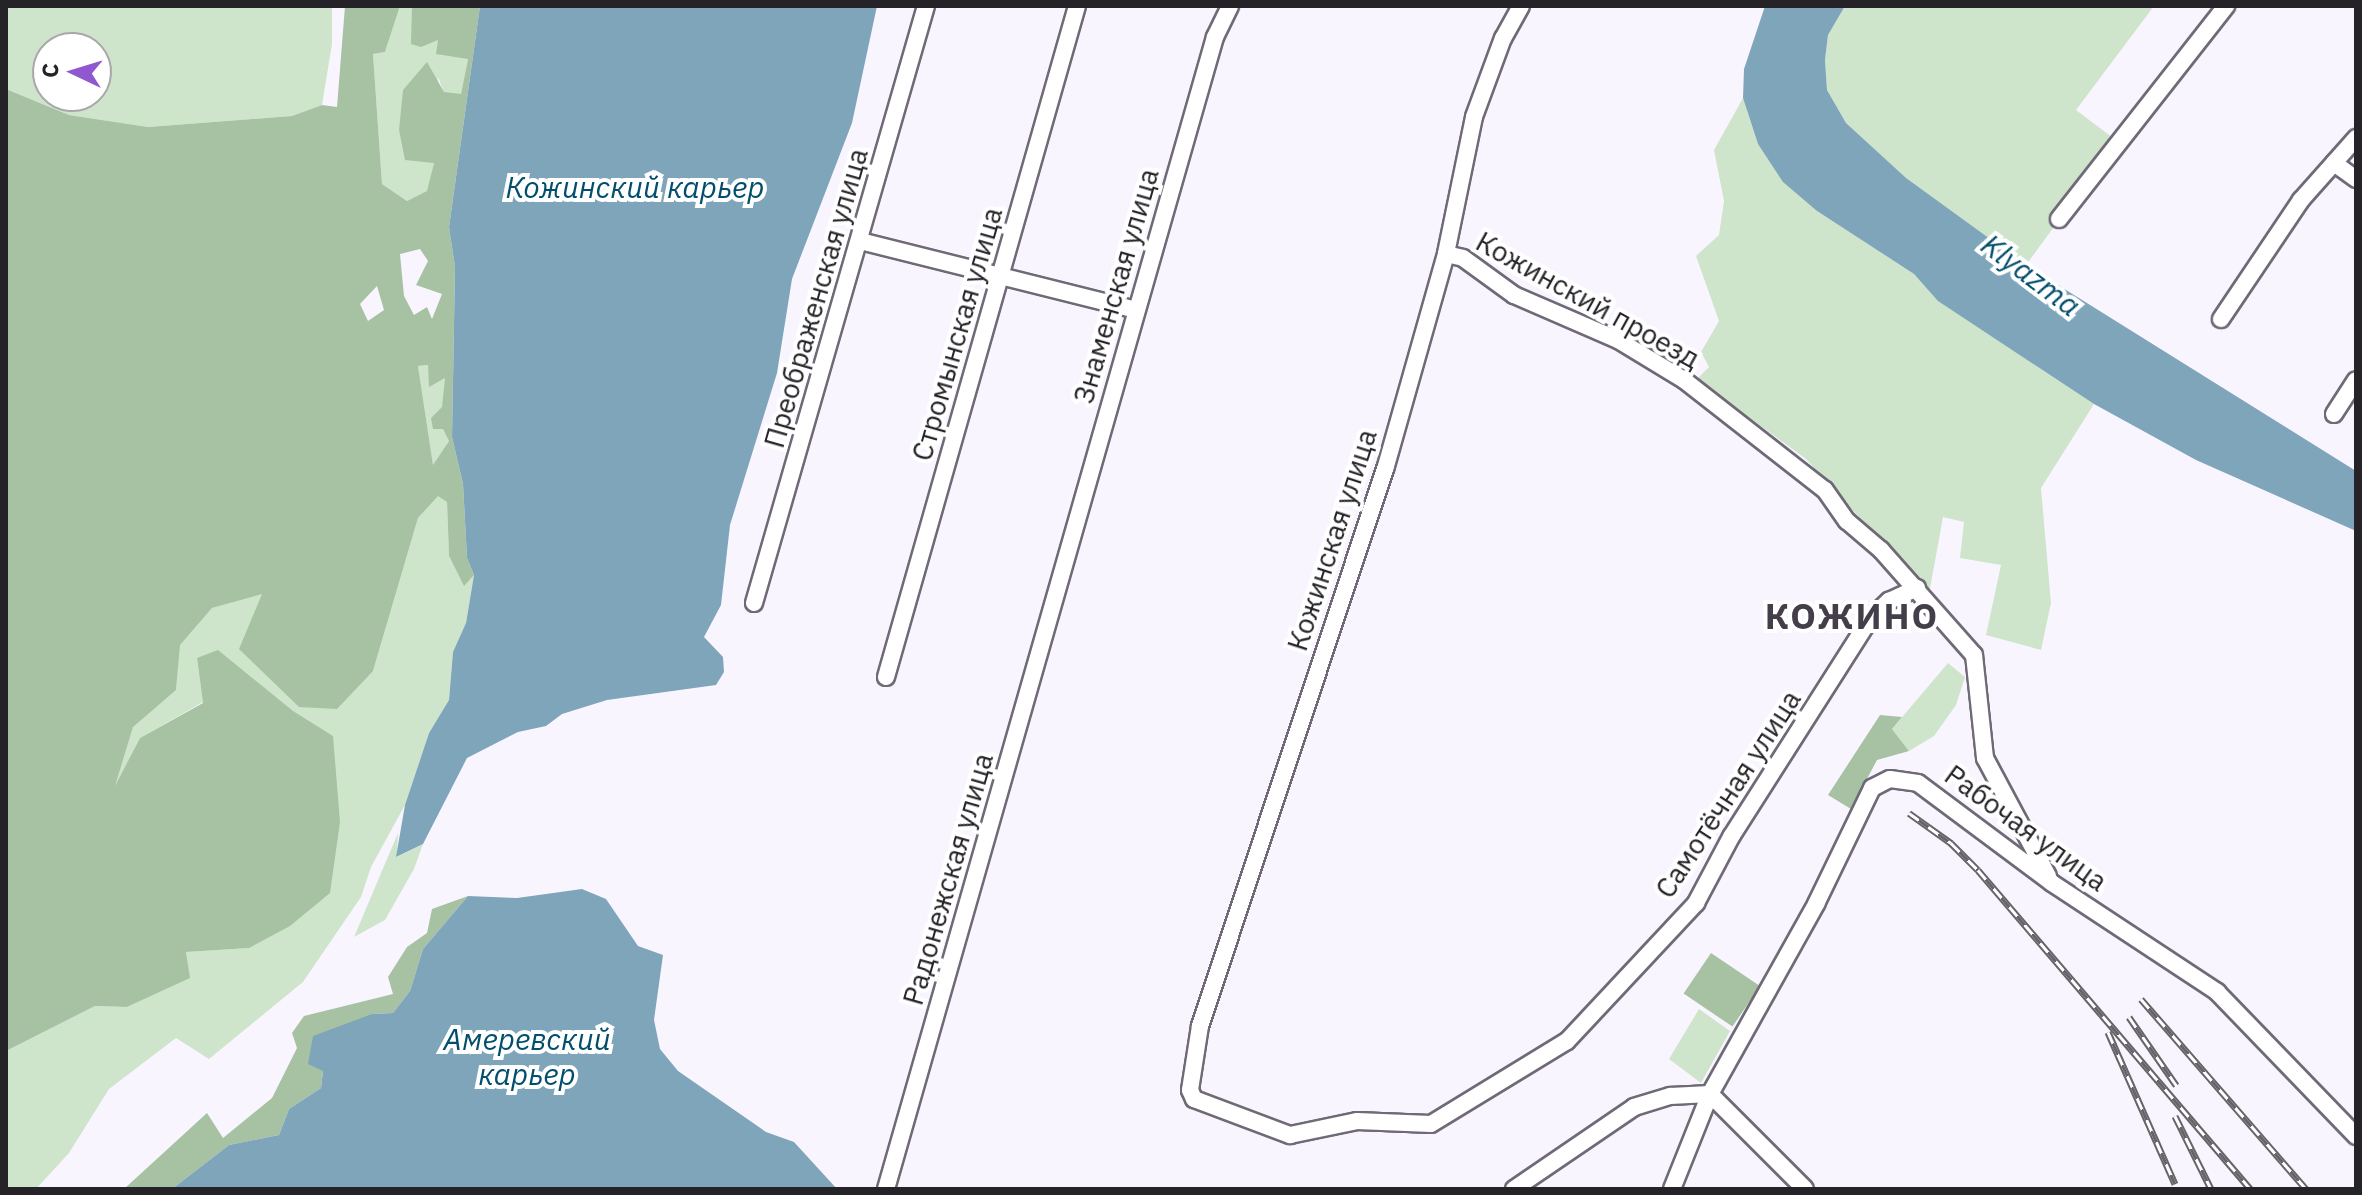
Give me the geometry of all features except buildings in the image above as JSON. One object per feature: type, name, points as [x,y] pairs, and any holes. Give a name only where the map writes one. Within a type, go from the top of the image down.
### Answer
[{"type":"street","name":"Преображенская улица","points":[[754,603],[926,6]]},
{"type":"street","name":"Стромынская улица","points":[[886,677],[1077,6]]},
{"type":"street","name":"Знаменская улица","points":[[1058,582],[1215,37],[1230,6]]},
{"type":"street","name":"Кожинская улица","points":[[1190,1090],[1200,1026],[1385,469],[1446,254],[1474,117],[1503,38],[1521,6]]},
{"type":"street","points":[[2059,219],[2226,6]]},
{"type":"street","points":[[2221,319],[2301,200],[2356,138]]},
{"type":"street","points":[[2334,163],[2356,179]]},
{"type":"street","points":[[860,241],[1136,310]]},
{"type":"street","name":"Кожинский проезд","points":[[1446,254],[1463,258],[1514,295],[1618,340],[1684,380],[1801,468],[1917,588],[1974,655],[1985,758],[2052,883]]},
{"type":"street","points":[[2334,414],[2356,380]]},
{"type":"street","name":"Радонежская улица","points":[[886,1189],[1058,582]]},
{"type":"street","name":"Самотёчная улица","points":[[1190,1090],[1200,1104],[1290,1135],[1357,1121],[1431,1124],[1567,1041],[1696,903],[1731,837],[1869,620],[1889,601],[1917,588]]},
{"type":"street","name":"Рабочая улица","points":[[1672,1189],[1710,1094],[1816,904],[1872,788],[1890,779],[1918,783],[2052,883],[2217,992],[2356,1136]]},
{"type":"street","points":[[1514,1189],[1634,1107],[1670,1096],[1710,1094],[1805,1189]]},
{"type":"green space","points":[[6,6],[332,6],[332,44],[322,105],[292,116],[148,127],[62,112],[112,112],[112,32],[32,32],[32,100],[6,89]]},
{"type":"green space","points":[[345,6],[400,6],[385,52],[373,54],[382,184],[407,201],[427,191],[434,163],[405,160],[399,130],[403,90],[427,62],[444,92],[461,94],[468,59],[436,54],[438,40],[421,47],[411,44],[412,6],[480,6],[449,227],[455,267],[452,437],[463,484],[467,558],[474,575],[464,586],[449,556],[447,502],[438,496],[418,518],[373,671],[337,709],[299,707],[239,649],[262,594],[212,608],[180,645],[176,690],[133,727],[115,786],[140,738],[203,703],[197,658],[218,650],[293,711],[333,736],[340,822],[330,893],[290,926],[249,948],[186,952],[190,978],[127,1007],[95,1006],[6,1051],[6,89],[32,100],[32,112],[62,112],[148,127],[292,116],[322,105],[337,107]],"holes":[[[420,249],[428,261],[416,285],[442,294],[432,319],[427,307],[414,315],[404,296],[400,254]],[[377,286],[384,310],[368,321],[360,304]],[[428,365],[429,387],[445,378],[442,407],[431,418],[433,429],[443,429],[449,441],[433,465],[418,366]]]},
{"type":"green space","points":[[400,6],[412,6],[412,44],[438,40],[468,59],[461,95],[444,93],[438,77],[434,163],[428,191],[407,201],[382,184],[373,54],[385,52]]},
{"type":"green space","points":[[1845,6],[2154,6],[2076,110],[2117,141],[2026,265],[1905,178],[1846,123],[1827,90],[1825,60],[1828,35]]},
{"type":"green space","points":[[1743,98],[1758,144],[1817,211],[1914,274],[1939,301],[2094,404],[2041,488],[2051,603],[2041,650],[1986,635],[2001,565],[1960,558],[1964,522],[1943,517],[1929,594],[1806,459],[1697,379],[1709,367],[1701,352],[1719,321],[1696,256],[1719,235],[1724,201],[1714,150]]},
{"type":"green space","points":[[428,365],[430,376],[445,377],[443,428],[449,441],[433,466],[418,366]]},
{"type":"green space","points":[[438,495],[447,502],[449,556],[464,585],[474,575],[466,623],[453,653],[449,700],[429,733],[405,805],[371,867],[361,897],[303,982],[209,1059],[176,1038],[109,1089],[69,1153],[36,1189],[6,1189],[6,1051],[95,1006],[127,1007],[189,978],[186,952],[249,948],[333,736],[197,658],[203,702],[140,738],[112,793],[133,726],[176,690],[179,645],[212,608],[263,593],[373,671],[418,518]]},
{"type":"green space","points":[[1948,663],[1965,677],[1956,705],[1934,736],[1909,751],[1892,729]]},
{"type":"green space","points":[[1880,715],[1902,717],[1892,729],[1909,751],[1877,760],[1851,809],[1828,795]]},
{"type":"green space","points":[[398,833],[397,857],[423,844],[414,869],[385,920],[354,937]]},
{"type":"green space","points":[[468,896],[423,949],[410,991],[393,1013],[372,1014],[323,1071],[321,1088],[289,1109],[279,1135],[229,1145],[172,1189],[124,1189],[207,1113],[223,1138],[272,1098],[297,1048],[292,1033],[304,1016],[393,994],[388,977],[407,947],[427,933],[432,909]]},
{"type":"green space","points":[[1711,953],[1760,986],[1733,1027],[1684,994]]},
{"type":"green space","points":[[1699,1009],[1730,1031],[1701,1083],[1669,1059]]},
{"type":"water","name":"Кожинский карьер","points":[[480,6],[877,6],[852,123],[792,279],[777,373],[730,525],[721,605],[704,637],[723,657],[724,672],[716,685],[607,700],[562,714],[546,726],[518,732],[467,758],[423,844],[396,857],[405,805],[429,733],[449,700],[453,652],[466,623],[474,575],[467,558],[463,484],[452,437],[455,267],[449,227]]},
{"type":"water","name":"Klyazma","points":[[1765,6],[1845,6],[1828,35],[1825,60],[1827,90],[1846,123],[1906,178],[2026,265],[2356,471],[2356,531],[2196,460],[2094,404],[1938,301],[1914,274],[1817,211],[1783,182],[1758,144],[1743,98],[1744,69]]},
{"type":"water","name":"Амеревский карьер","points":[[582,889],[606,899],[638,946],[663,955],[654,1020],[660,1049],[678,1071],[766,1132],[794,1142],[837,1189],[172,1189],[229,1145],[279,1135],[289,1109],[321,1088],[323,1071],[308,1064],[313,1036],[372,1014],[393,1013],[410,991],[423,949],[468,896],[517,898]]},
{"type":"railway","points":[[1909,813],[1951,843],[1978,870],[2250,1189]]},
{"type":"railway","points":[[2141,999],[2306,1189]]},
{"type":"railway","points":[[2129,1017],[2176,1085]]},
{"type":"railway","points":[[2108,1032],[2175,1184]]},
{"type":"railway","points":[[2175,1116],[2211,1189]]},
{"type":"district","name":"КОЖИНО","points":[[1852,616]]}]
